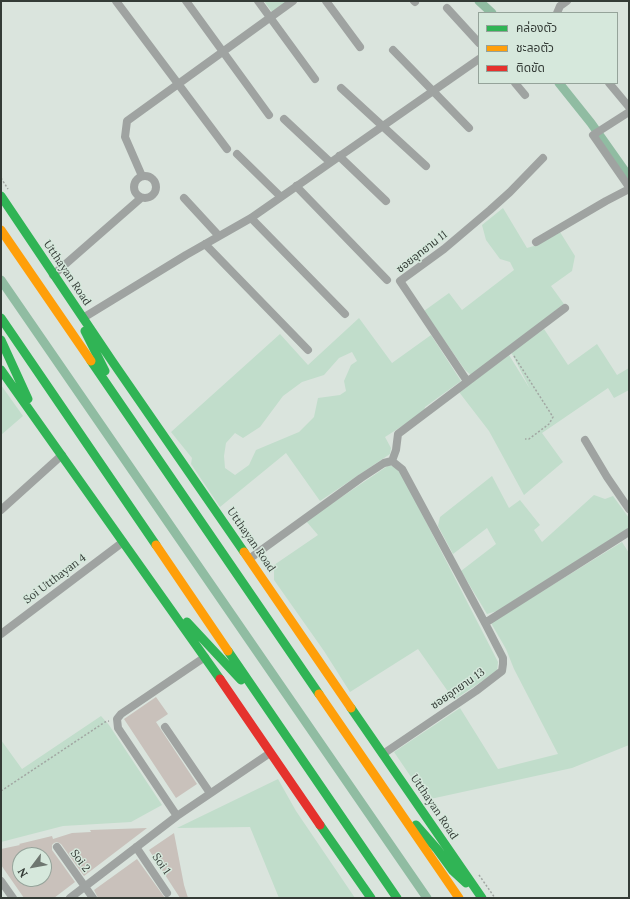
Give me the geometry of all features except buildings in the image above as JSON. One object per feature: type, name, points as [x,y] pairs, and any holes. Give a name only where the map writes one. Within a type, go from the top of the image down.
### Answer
[{"type":"main road","name":"Utthayan Road","points":[[1,196],[53,275],[482,898]]},
{"type":"main road","points":[[1,230],[459,898]]},
{"type":"main road","points":[[71,300],[98,357],[131,419]]},
{"type":"main road","points":[[1,318],[397,898]]},
{"type":"main road","points":[[1,340],[39,423]]},
{"type":"main road","points":[[1,370],[205,657],[371,898]]},
{"type":"main road","points":[[156,589],[232,671],[278,725]]},
{"type":"main road","points":[[376,777],[406,815],[479,898]]},
{"type":"street","points":[[116,1],[227,149]]},
{"type":"street","points":[[186,1],[269,115]]},
{"type":"street","points":[[258,1],[315,79]]},
{"type":"street","points":[[142,176],[125,137],[127,121],[293,1]]},
{"type":"street","points":[[326,1],[360,47]]},
{"type":"street","points":[[557,12],[560,6],[567,1]]},
{"type":"street","points":[[447,8],[478,42]]},
{"type":"street","points":[[393,50],[469,128]]},
{"type":"street","points":[[83,318],[251,218],[478,60]]},
{"type":"street","points":[[515,84],[525,95]]},
{"type":"street","points":[[611,84],[629,107]]},
{"type":"street","points":[[341,88],[426,166]]},
{"type":"street","points":[[536,242],[629,188],[594,136],[597,132],[629,112]]},
{"type":"street","points":[[284,119],[330,162]]},
{"type":"street","points":[[237,154],[281,197]]},
{"type":"street","points":[[339,156],[386,201]]},
{"type":"street","name":"ซอยอุทยาน 11","points":[[467,381],[400,281],[444,249],[490,210],[543,158]]},
{"type":"street","points":[[142,176],[149,176],[156,184],[155,194],[146,199],[141,198],[137,196],[133,186],[135,181],[142,176]]},
{"type":"street","points":[[296,186],[388,280]]},
{"type":"street","points":[[53,275],[141,198]]},
{"type":"street","points":[[184,198],[219,236]]},
{"type":"street","points":[[251,218],[346,314]]},
{"type":"street","points":[[205,244],[308,350]]},
{"type":"street","points":[[249,559],[361,478],[384,463],[392,461],[396,450],[398,434],[565,308]]},
{"type":"street","points":[[585,440],[607,477],[629,509]]},
{"type":"street","points":[[1,510],[62,455]]},
{"type":"street","name":"ซอยอุทยาน 13","points":[[383,754],[476,691],[502,671],[503,664],[503,658],[485,623],[402,469],[392,461]]},
{"type":"street","points":[[485,623],[629,532]]},
{"type":"street","name":"Soi Utthayan 4","points":[[1,634],[123,542]]},
{"type":"street","points":[[177,816],[118,728],[117,719],[121,714],[205,657]]},
{"type":"street","points":[[165,727],[210,793]]},
{"type":"street","points":[[70,898],[177,816],[270,753]]},
{"type":"street","name":"Soi 2","points":[[56,847],[92,898]]},
{"type":"street","name":"Soi 1","points":[[136,847],[168,893]]},
{"type":"street","points":[[1,881],[14,898]]},
{"type":"path","points":[[509,350],[553,417],[549,424],[529,439],[525,439]]},
{"type":"path","points":[[1,790],[105,722],[117,719]]},
{"type":"green space","points":[[264,1],[288,1],[272,12]]},
{"type":"green space","points":[[503,208],[527,248],[537,245],[560,232],[575,256],[572,271],[551,286],[564,304],[471,375],[465,370],[424,311],[449,293],[462,310],[514,270],[510,262],[500,259],[486,240],[482,225]]},
{"type":"green space","points":[[359,318],[392,363],[431,335],[461,381],[425,407],[424,412],[385,437],[391,448],[390,454],[320,501],[286,453],[220,507],[191,464],[192,458],[171,432],[280,334],[308,365]],"holes":[[[352,352],[357,361],[351,365],[344,381],[346,391],[340,395],[318,398],[314,417],[299,432],[256,450],[249,465],[235,475],[225,468],[224,456],[226,443],[235,433],[243,438],[260,427],[283,396],[302,382],[324,375],[339,358]]]},
{"type":"green space","points":[[544,329],[568,365],[597,344],[617,375],[629,368],[629,390],[614,398],[608,388],[542,433],[563,462],[524,495],[489,431],[459,392],[509,355],[530,389],[511,352]]},
{"type":"green space","points":[[1,385],[23,416],[1,435]]},
{"type":"green space","points":[[389,465],[395,467],[402,475],[498,662],[497,671],[454,700],[418,649],[350,692],[324,651],[274,580],[274,565],[318,535],[306,521]]},
{"type":"green space","points":[[492,476],[509,508],[520,500],[540,525],[534,530],[542,542],[594,495],[605,499],[613,496],[629,518],[629,528],[497,611],[487,614],[461,571],[496,544],[487,528],[453,554],[438,526],[440,517]]},
{"type":"green space","points":[[622,542],[629,553],[629,745],[572,768],[426,799],[394,752],[460,708],[498,769],[558,754],[514,669],[506,649],[491,623]]},
{"type":"green space","points":[[101,716],[109,725],[162,805],[131,822],[63,826],[1,842],[1,740],[22,769]]},
{"type":"green space","points":[[278,779],[296,811],[355,898],[279,898],[250,827],[177,828]]},
{"type":"waterway","points":[[479,1],[491,12]]},
{"type":"waterway","points":[[560,84],[591,123],[629,177]]},
{"type":"waterway","points":[[1,280],[427,898]]},
{"type":"traffic: fast","points":[[1,196],[112,361],[244,552]]},
{"type":"traffic: fast","points":[[1,318],[156,545]]},
{"type":"traffic: fast","points":[[85,331],[105,371]]},
{"type":"traffic: fast","points":[[1,340],[28,399]]},
{"type":"traffic: fast","points":[[91,361],[319,694]]},
{"type":"traffic: fast","points":[[1,370],[220,679]]},
{"type":"traffic: fast","points":[[187,622],[241,680]]},
{"type":"traffic: fast","points":[[228,651],[397,898]]},
{"type":"traffic: fast","points":[[351,708],[482,898]]},
{"type":"traffic: fast","points":[[320,825],[371,898]]},
{"type":"traffic: fast","points":[[416,825],[437,849],[453,871],[466,883]]},
{"type":"traffic: slow","points":[[1,230],[91,361]]},
{"type":"traffic: slow","points":[[156,545],[228,651]]},
{"type":"traffic: slow","points":[[244,552],[351,708]]},
{"type":"traffic: slow","points":[[319,694],[459,898]]},
{"type":"traffic: jam","points":[[220,679],[320,825]]}]
